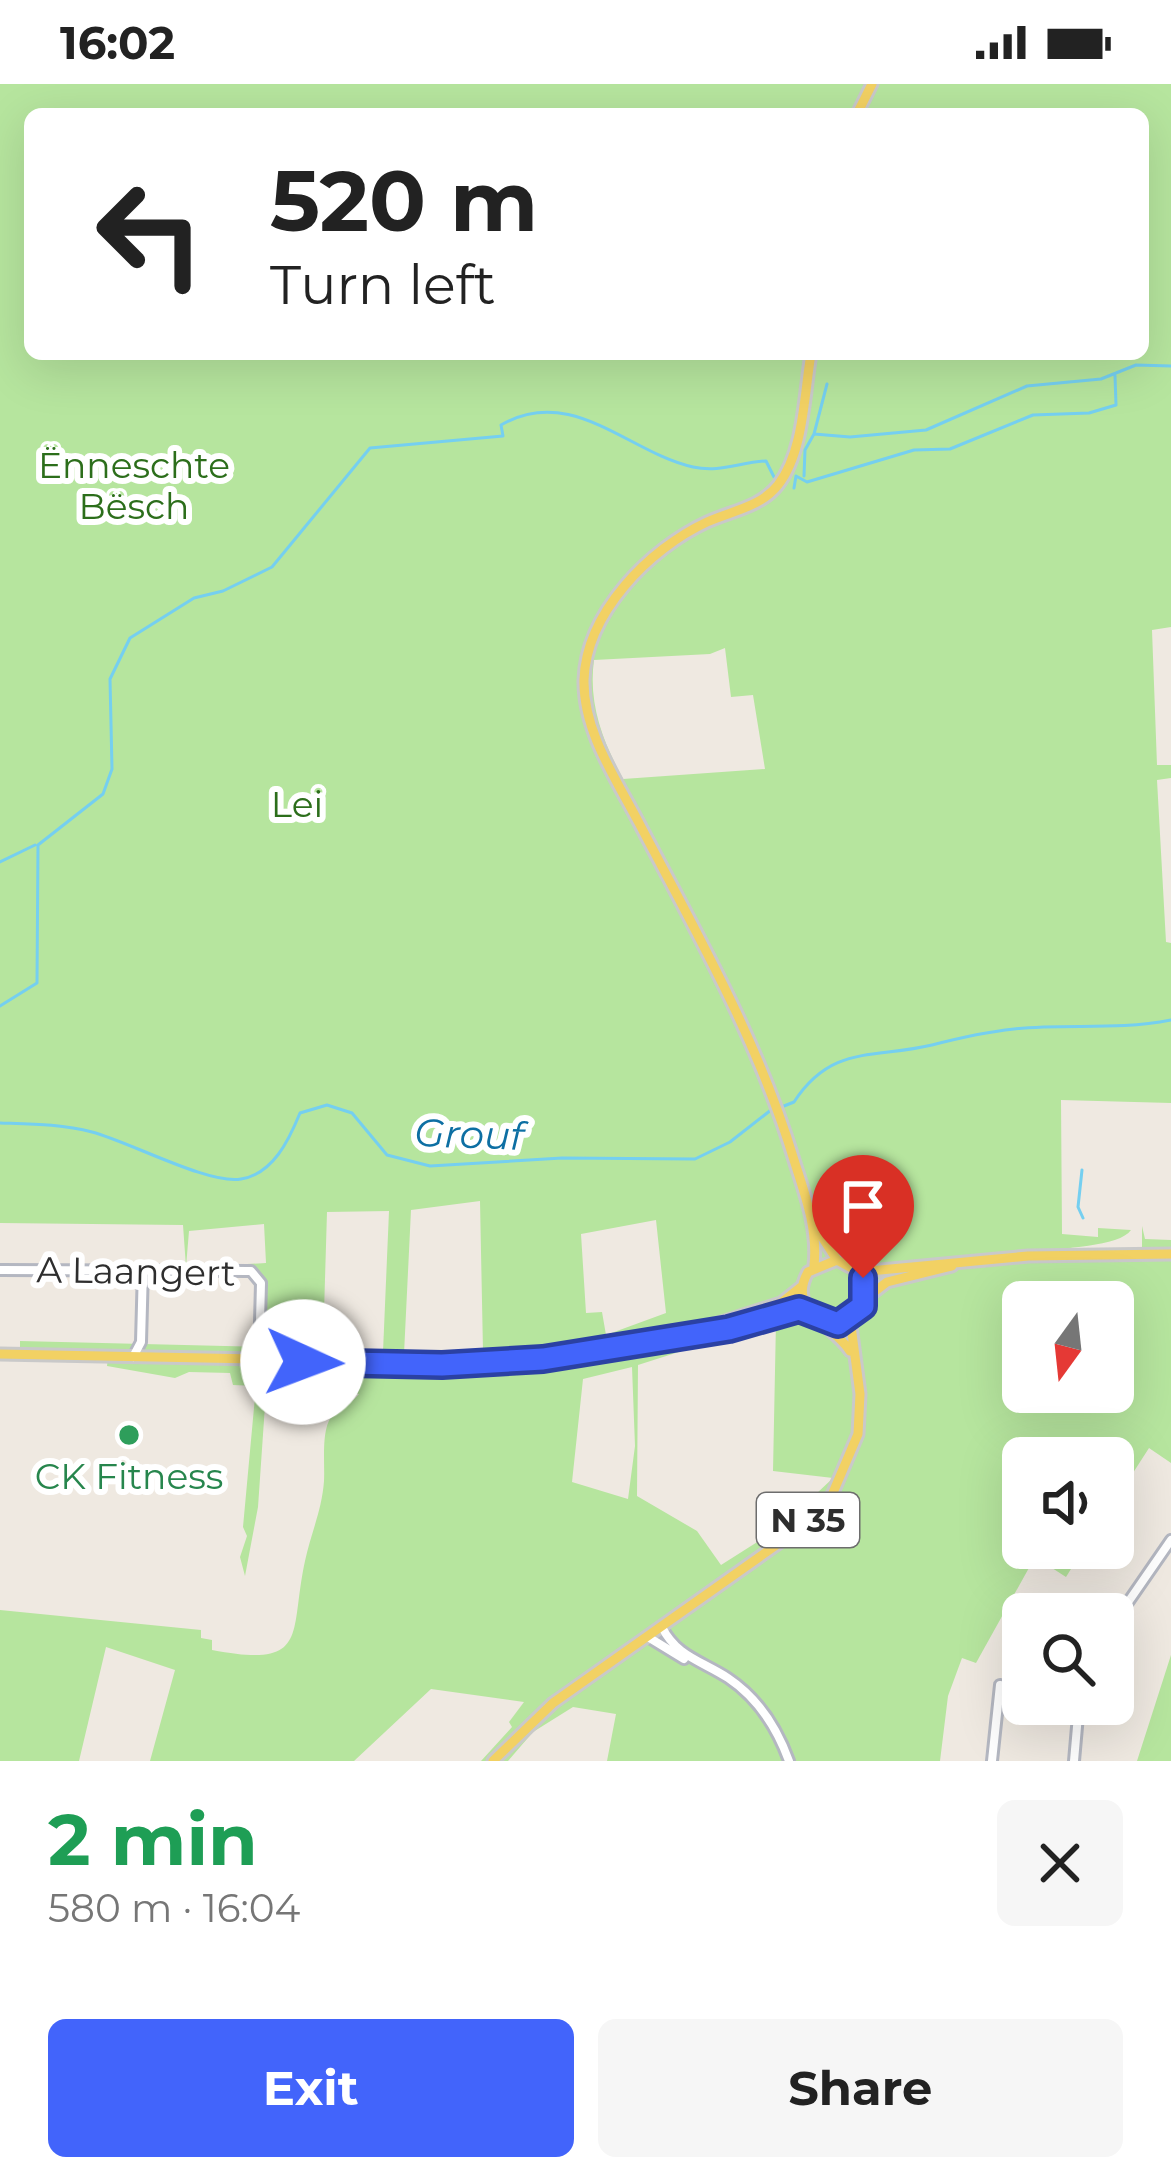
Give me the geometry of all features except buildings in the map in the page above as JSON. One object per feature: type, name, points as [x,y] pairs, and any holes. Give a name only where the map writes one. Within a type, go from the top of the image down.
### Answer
[{"type":"main road","points":[[810,360],[794,450],[779,485],[761,501],[695,528],[621,591],[593,638],[584,682],[601,748],[753,1042],[814,1224],[837,1259],[859,1272],[1028,1256],[1171,1254]]},
{"type":"main road","points":[[667,1341],[781,1303],[801,1287],[814,1265],[814,1224]]},
{"type":"main road","points":[[814,1265],[837,1259]]},
{"type":"main road","points":[[829,1324],[853,1318],[887,1282],[957,1264]]},
{"type":"main road","points":[[859,1272],[866,1299]]},
{"type":"main road","points":[[801,1287],[807,1311]]},
{"type":"main road","points":[[0,1354],[500,1364],[667,1341],[807,1311],[829,1324],[853,1356]]},
{"type":"main road","name":"N 35","points":[[493,1761],[553,1703],[789,1536],[832,1495],[858,1434],[860,1394],[853,1318]]},
{"type":"street","name":"A Laangert","points":[[0,1270],[143,1268],[194,1273],[243,1269],[257,1276],[260,1361]]},
{"type":"street","points":[[134,1358],[141,1342],[143,1268]]},
{"type":"street","points":[[1134,1594],[1171,1540]]},
{"type":"street","points":[[662,1627],[676,1650],[709,1666],[754,1701],[789,1761]]},
{"type":"street","points":[[648,1636],[670,1654],[709,1666]]},
{"type":"street","points":[[992,1761],[1000,1685]]},
{"type":"street","points":[[1074,1761],[1077,1725]]},
{"type":"green space","points":[[0,84],[1171,84],[1171,627],[1152,630],[1157,765],[1171,765],[1171,778],[1157,780],[1166,942],[1171,943],[1171,1103],[1061,1100],[1062,1234],[1098,1237],[1098,1228],[1131,1230],[1115,1240],[1036,1253],[1142,1252],[1142,1226],[1145,1239],[1171,1240],[1171,1463],[1149,1448],[1134,1471],[1134,1437],[1002,1437],[1002,1569],[1028,1569],[1015,1593],[1002,1593],[1002,1616],[976,1663],[962,1658],[948,1696],[940,1761],[607,1761],[616,1714],[573,1707],[533,1732],[508,1761],[481,1761],[512,1727],[509,1722],[524,1702],[431,1689],[354,1761],[150,1761],[175,1670],[106,1647],[79,1761],[0,1761],[0,1610],[201,1630],[201,1638],[212,1640],[212,1650],[244,1655],[266,1654],[290,1640],[321,1502],[328,1423],[359,1394],[318,1390],[309,1406],[266,1391],[258,1507],[245,1576],[240,1557],[247,1536],[243,1527],[256,1386],[233,1385],[230,1373],[189,1372],[175,1378],[107,1366],[108,1357],[20,1354],[20,1341],[265,1347],[266,1325],[272,1324],[272,1318],[266,1317],[266,1280],[247,1264],[266,1263],[264,1224],[189,1231],[186,1267],[183,1225],[0,1223]],"holes":[[[725,648],[731,697],[753,695],[765,769],[623,779],[599,722],[594,660],[710,654]],[[480,1201],[483,1351],[404,1354],[411,1210]],[[389,1211],[383,1352],[323,1346],[327,1212]],[[656,1220],[666,1313],[606,1335],[602,1312],[586,1313],[581,1234]],[[776,1321],[773,1471],[833,1478],[781,1527],[721,1565],[697,1531],[637,1496],[638,1365]],[[632,1367],[635,1446],[628,1499],[572,1482],[583,1379]]]},
{"type":"green space","points":[[1171,1655],[1171,1761],[1137,1761]]},
{"type":"waterway","points":[[804,476],[805,450],[814,434],[850,437],[926,430],[1027,386],[1101,379],[1136,365],[1171,366]]},
{"type":"waterway","points":[[794,488],[796,476],[807,482],[914,450],[950,449],[1033,415],[1089,413],[1116,405],[1115,376]]},
{"type":"waterway","points":[[814,434],[827,384]]},
{"type":"waterway","points":[[0,1006],[37,983],[38,845],[103,794],[112,769],[110,679],[130,638],[194,598],[223,591],[272,567],[370,448],[503,436],[501,425],[527,414],[552,412],[600,425],[693,467],[766,461],[774,477]]},
{"type":"waterway","points":[[0,862],[35,845]]},
{"type":"waterway","name":"Grouf","points":[[784,1106],[794,1102],[823,1071],[856,1057],[1014,1029],[1171,1020]]},
{"type":"waterway","name":"Grouf","points":[[0,1123],[81,1129],[210,1176],[241,1179],[271,1163],[300,1113],[327,1105],[352,1113],[387,1155],[430,1166],[562,1158],[695,1159],[730,1142],[771,1110]]},
{"type":"waterway","points":[[1082,1170],[1078,1207],[1083,1218]]},
{"type":"place","name":"CK Fitness","points":[[129,1435]]},
{"type":"route","points":[[303,1362],[500,1364],[634,1347],[729,1329],[799,1309],[821,1322],[838,1324],[853,1318],[863,1306],[863,1278]]},
{"type":"park label","name":"Ënneschte Bësch","points":[[134,486]]},
{"type":"park label","name":"Lei","points":[[297,804]]}]
